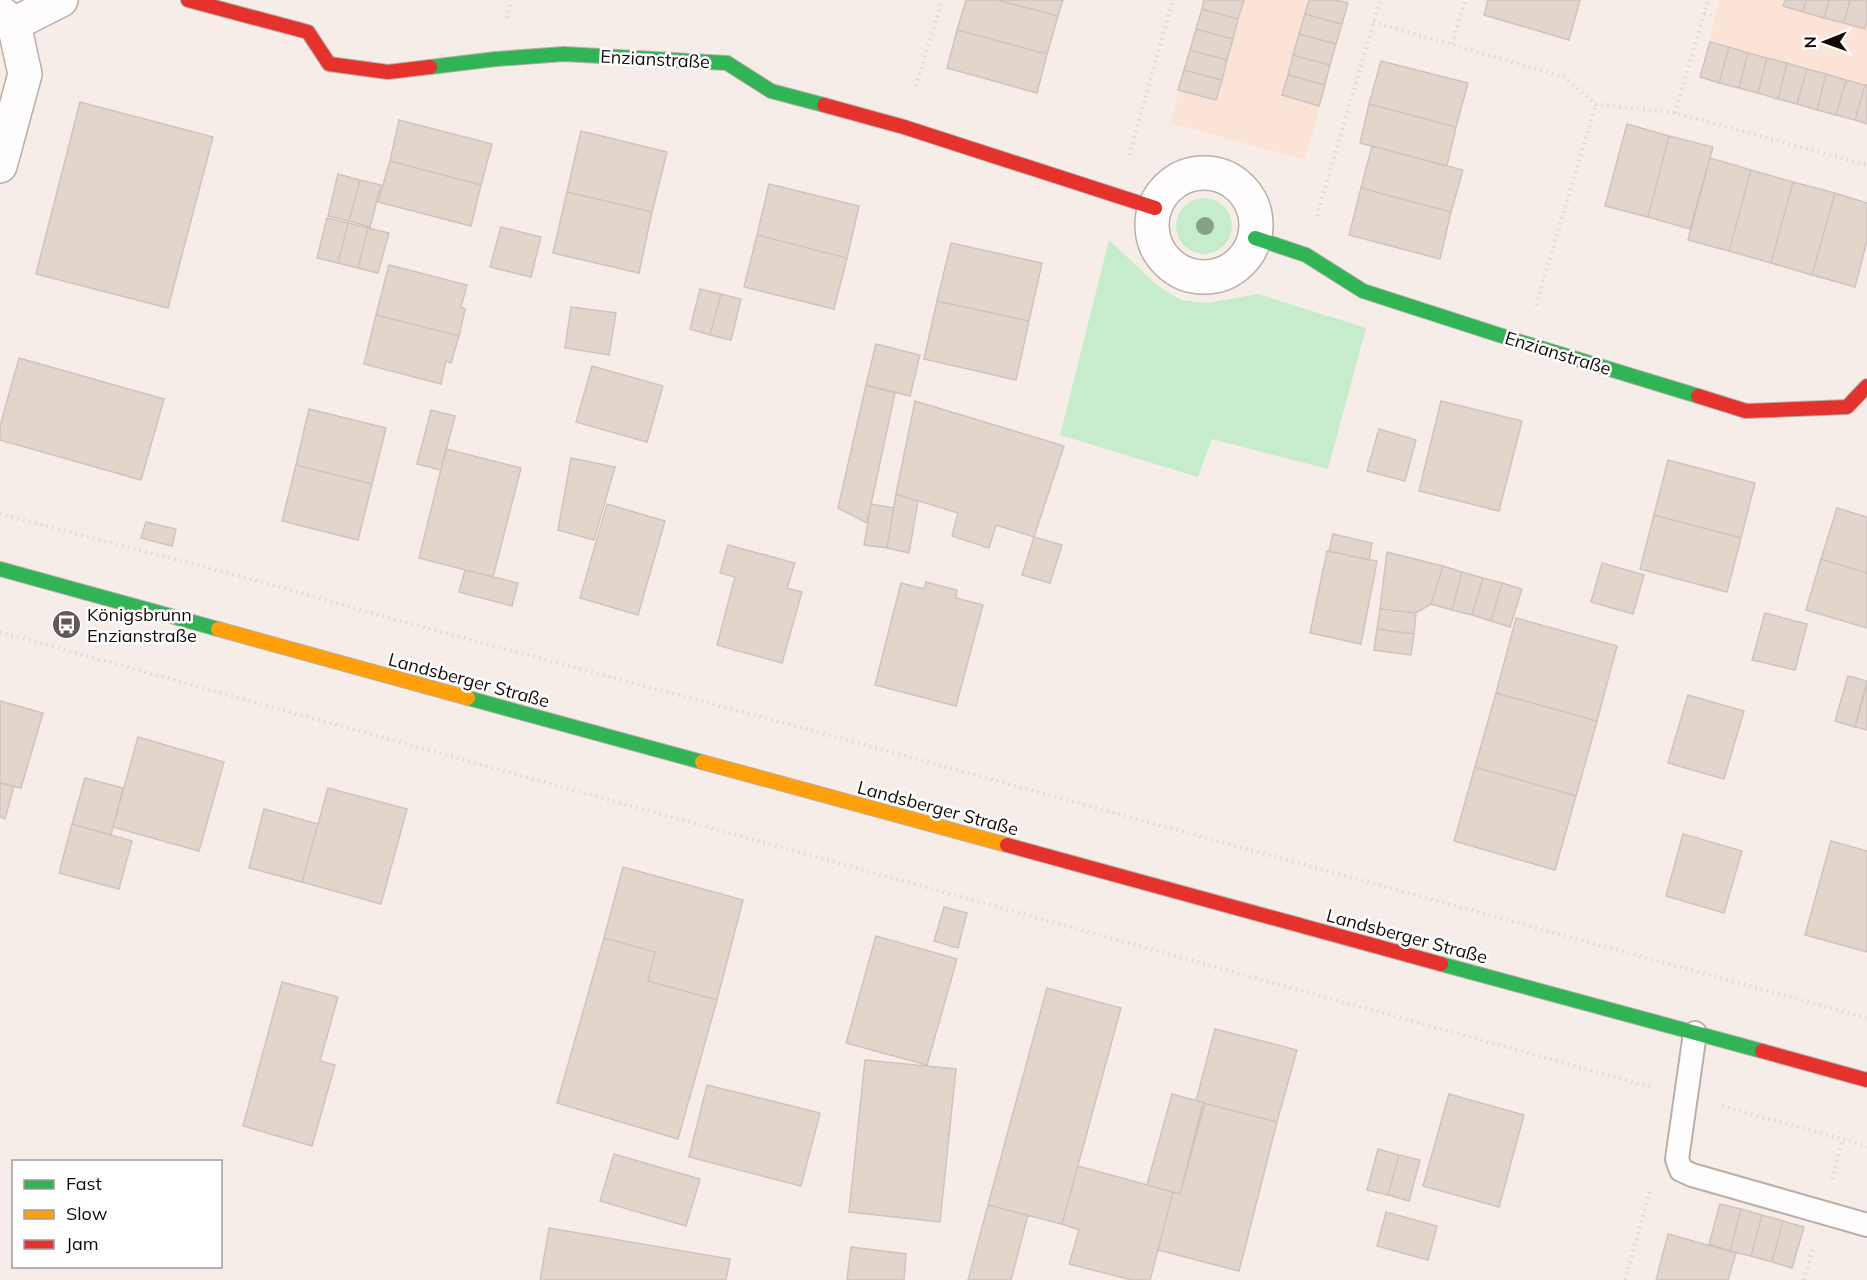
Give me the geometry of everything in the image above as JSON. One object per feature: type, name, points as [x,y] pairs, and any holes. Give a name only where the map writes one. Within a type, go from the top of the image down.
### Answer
[{"type":"street","points":[[0,166],[25,74],[7,18],[61,0]]},
{"type":"street","name":"Enzianstraße","points":[[188,0],[308,32],[329,64],[388,72],[496,59],[564,54],[727,63],[771,91],[904,127],[1155,208]]},
{"type":"street","points":[[1202,172],[1217,174],[1232,181],[1249,199],[1256,222],[1255,238],[1248,253],[1236,266],[1222,274],[1205,278],[1189,275],[1174,267],[1162,256],[1155,241],[1152,224],[1155,208],[1162,194],[1173,183],[1187,175],[1202,172]]},
{"type":"street","name":"Enzianstraße","points":[[1255,238],[1306,255],[1363,291],[1746,411],[1847,407],[1867,386]]},
{"type":"street","name":"Landsberger Straße","points":[[0,569],[1867,1080]]},
{"type":"lane","points":[[1695,1033],[1677,1159],[1681,1170],[1867,1225]]},
{"type":"path","points":[[904,127],[942,0]]},
{"type":"path","points":[[1117,196],[1173,0]]},
{"type":"path","points":[[1306,255],[1380,0]]},
{"type":"path","points":[[1452,44],[1465,0]]},
{"type":"path","points":[[1675,113],[1708,0]]},
{"type":"path","points":[[1704,13],[1715,16]]},
{"type":"path","points":[[1373,22],[1564,77],[1596,104],[1675,113],[1867,165]]},
{"type":"path","points":[[1524,343],[1596,104]]},
{"type":"path","points":[[0,514],[251,579],[1867,1018]]},
{"type":"path","points":[[0,632],[1867,1146]]},
{"type":"path","points":[[1625,1280],[1649,1190],[1681,1170]]},
{"type":"shaded area","points":[[1204,0],[1349,0],[1305,160],[1170,123]]},
{"type":"shaded area","points":[[1719,0],[1867,0],[1867,123],[1700,77]]},
{"type":"green space","points":[[1199,198],[1209,198],[1224,206],[1230,215],[1232,226],[1230,237],[1224,246],[1209,254],[1199,254],[1188,249],[1181,242],[1176,231],[1176,221],[1181,210],[1188,203]]},
{"type":"green space","points":[[1109,240],[1158,286],[1181,300],[1208,303],[1258,294],[1366,328],[1328,469],[1212,439],[1198,477],[1060,435]]},
{"type":"building","points":[[966,0],[997,0],[1058,16],[1047,54],[957,30]]},
{"type":"building","points":[[997,0],[1063,0],[1058,16]]},
{"type":"building","points":[[1204,0],[1244,0],[1238,19],[1202,9]]},
{"type":"building","points":[[1309,0],[1335,0],[1348,3],[1342,24],[1305,14]]},
{"type":"building","points":[[1488,0],[1580,0],[1569,40],[1484,15]]},
{"type":"building","points":[[1785,0],[1806,0],[1803,12],[1783,6]]},
{"type":"building","points":[[1806,0],[1829,0],[1824,18],[1803,12]]},
{"type":"building","points":[[1829,0],[1850,0],[1844,23],[1824,18]]},
{"type":"building","points":[[1850,0],[1867,0],[1865,29],[1844,23]]},
{"type":"building","points":[[1202,9],[1238,19],[1233,39],[1196,29]]},
{"type":"building","points":[[1305,14],[1342,24],[1336,44],[1299,34]]},
{"type":"building","points":[[1196,29],[1233,39],[1227,60],[1190,50]]},
{"type":"building","points":[[957,30],[1047,54],[1037,93],[947,68]]},
{"type":"building","points":[[1299,34],[1336,44],[1330,65],[1293,55]]},
{"type":"building","points":[[1710,42],[1729,47],[1719,83],[1700,77]]},
{"type":"building","points":[[1729,47],[1748,53],[1739,88],[1719,83]]},
{"type":"building","points":[[1190,50],[1227,60],[1222,80],[1184,70]]},
{"type":"building","points":[[1748,53],[1767,58],[1758,93],[1739,88]]},
{"type":"building","points":[[1293,55],[1330,65],[1325,85],[1288,75]]},
{"type":"building","points":[[1767,58],[1787,63],[1778,99],[1758,93]]},
{"type":"building","points":[[1381,61],[1468,83],[1456,127],[1369,104]]},
{"type":"building","points":[[1787,63],[1807,69],[1797,104],[1778,99]]},
{"type":"building","points":[[1807,69],[1826,74],[1817,110],[1797,104]]},
{"type":"building","points":[[1184,70],[1222,80],[1216,100],[1178,90]]},
{"type":"building","points":[[1826,74],[1846,80],[1836,115],[1817,110]]},
{"type":"building","points":[[1288,75],[1325,85],[1319,106],[1282,95]]},
{"type":"building","points":[[1846,80],[1865,85],[1855,120],[1836,115]]},
{"type":"building","points":[[1865,85],[1867,85],[1867,124],[1855,120]]},
{"type":"building","points":[[80,102],[213,137],[168,308],[36,274]]},
{"type":"building","points":[[1369,104],[1456,127],[1447,166],[1360,143]]},
{"type":"building","points":[[399,120],[492,144],[481,185],[390,161]]},
{"type":"building","points":[[1627,124],[1669,136],[1648,217],[1605,206]]},
{"type":"building","points":[[581,131],[667,152],[652,212],[567,192]]},
{"type":"building","points":[[1669,136],[1713,147],[1690,229],[1648,217]]},
{"type":"building","points":[[1372,146],[1463,170],[1451,212],[1361,188]]},
{"type":"building","points":[[1710,158],[1751,170],[1729,251],[1688,240]]},
{"type":"building","points":[[390,161],[481,185],[471,226],[378,202]]},
{"type":"building","points":[[1751,170],[1793,182],[1771,263],[1729,251]]},
{"type":"building","points":[[338,174],[360,180],[349,221],[328,216]]},
{"type":"building","points":[[360,180],[381,185],[370,227],[349,221]]},
{"type":"building","points":[[1793,182],[1835,193],[1812,275],[1771,263]]},
{"type":"building","points":[[769,184],[859,206],[847,258],[757,235]]},
{"type":"building","points":[[1361,188],[1451,212],[1440,259],[1349,235]]},
{"type":"building","points":[[567,192],[652,212],[639,273],[553,253]]},
{"type":"building","points":[[1835,193],[1867,203],[1867,241],[1855,287],[1812,275]]},
{"type":"building","points":[[327,218],[348,223],[338,263],[317,258]]},
{"type":"building","points":[[348,223],[368,228],[358,268],[338,263]]},
{"type":"building","points":[[501,227],[541,237],[531,277],[490,267]]},
{"type":"building","points":[[368,228],[389,233],[378,273],[358,268]]},
{"type":"building","points":[[757,235],[847,258],[834,309],[744,287]]},
{"type":"building","points":[[951,243],[1042,263],[1029,321],[937,301]]},
{"type":"building","points":[[389,265],[467,285],[461,307],[465,309],[459,336],[376,315]]},
{"type":"building","points":[[700,289],[721,294],[710,335],[690,329]]},
{"type":"building","points":[[721,294],[741,299],[731,340],[710,335]]},
{"type":"building","points":[[937,301],[1029,321],[1016,380],[924,359]]},
{"type":"building","points":[[571,307],[616,313],[609,355],[565,348]]},
{"type":"building","points":[[376,315],[459,336],[451,363],[446,361],[441,384],[364,364]]},
{"type":"building","points":[[876,344],[920,355],[910,396],[866,385]]},
{"type":"building","points":[[19,358],[164,399],[141,480],[0,440],[0,426]]},
{"type":"building","points":[[592,366],[663,386],[647,442],[576,422]]},
{"type":"building","points":[[866,385],[895,393],[867,523],[838,508]]},
{"type":"building","points":[[915,401],[1064,446],[1034,537],[996,525],[989,548],[952,536],[958,513],[896,494]]},
{"type":"building","points":[[1441,401],[1522,421],[1499,511],[1419,491]]},
{"type":"building","points":[[309,409],[386,428],[372,484],[296,465]]},
{"type":"building","points":[[431,410],[455,416],[441,470],[417,464]]},
{"type":"building","points":[[1379,429],[1416,440],[1405,481],[1367,471]]},
{"type":"building","points":[[446,449],[521,468],[493,577],[419,558]]},
{"type":"building","points":[[571,458],[615,467],[594,540],[558,530]]},
{"type":"building","points":[[1668,460],[1755,483],[1741,538],[1654,515]]},
{"type":"building","points":[[296,465],[372,484],[358,540],[282,521]]},
{"type":"building","points":[[896,494],[918,501],[909,553],[887,548]]},
{"type":"building","points":[[607,504],[665,521],[638,615],[580,598]]},
{"type":"building","points":[[871,504],[894,508],[887,548],[864,545]]},
{"type":"building","points":[[1837,508],[1867,517],[1867,573],[1821,559]]},
{"type":"building","points":[[1654,515],[1741,538],[1727,592],[1640,569]]},
{"type":"building","points":[[146,522],[176,529],[172,546],[141,538]]},
{"type":"building","points":[[1333,534],[1372,543],[1369,560],[1329,551]]},
{"type":"building","points":[[1034,537],[1062,545],[1050,583],[1022,575]]},
{"type":"building","points":[[728,545],[795,563],[787,588],[802,592],[782,663],[717,645],[735,577],[720,573]]},
{"type":"building","points":[[1327,551],[1377,561],[1361,644],[1310,633]]},
{"type":"building","points":[[1387,552],[1443,566],[1431,604],[1416,613],[1380,609]]},
{"type":"building","points":[[1821,559],[1867,573],[1867,628],[1806,610]]},
{"type":"building","points":[[1602,563],[1644,575],[1633,614],[1591,602]]},
{"type":"building","points":[[1443,566],[1462,572],[1452,610],[1431,604]]},
{"type":"building","points":[[465,570],[518,583],[512,606],[459,592]]},
{"type":"building","points":[[1462,572],[1483,578],[1472,615],[1452,610]]},
{"type":"building","points":[[1483,578],[1502,583],[1491,621],[1472,615]]},
{"type":"building","points":[[926,582],[957,590],[956,598],[983,605],[956,706],[875,685],[901,583],[924,589]]},
{"type":"building","points":[[1502,583],[1522,589],[1510,627],[1491,621]]},
{"type":"building","points":[[1380,609],[1416,613],[1414,634],[1377,629]]},
{"type":"building","points":[[1765,613],[1807,624],[1795,670],[1752,660]]},
{"type":"building","points":[[1516,618],[1617,646],[1597,721],[1496,693]]},
{"type":"building","points":[[1377,629],[1414,634],[1411,655],[1374,650]]},
{"type":"building","points":[[1848,676],[1867,681],[1855,727],[1835,721]]},
{"type":"building","points":[[1867,685],[1867,730],[1855,727]]},
{"type":"building","points":[[1496,693],[1597,721],[1576,796],[1475,767]]},
{"type":"building","points":[[1688,695],[1744,711],[1724,779],[1668,763]]},
{"type":"building","points":[[0,701],[43,713],[21,788],[0,783]]},
{"type":"building","points":[[138,737],[224,762],[199,851],[113,827]]},
{"type":"building","points":[[1475,767],[1576,796],[1555,870],[1454,841]]},
{"type":"building","points":[[85,778],[123,788],[111,835],[72,824]]},
{"type":"building","points":[[0,783],[14,786],[5,819],[0,817]]},
{"type":"building","points":[[328,788],[407,809],[381,904],[302,882]]},
{"type":"building","points":[[264,809],[318,824],[302,882],[249,868]]},
{"type":"building","points":[[72,824],[132,841],[119,889],[59,873]]},
{"type":"building","points":[[1683,834],[1742,851],[1724,913],[1666,896]]},
{"type":"building","points":[[1831,841],[1867,851],[1867,952],[1805,935]]},
{"type":"building","points":[[623,867],[743,900],[717,1000],[648,981],[655,952],[604,938]]},
{"type":"building","points":[[944,907],[967,913],[958,948],[934,941]]},
{"type":"building","points":[[876,936],[957,959],[927,1065],[846,1043]]},
{"type":"building","points":[[604,938],[655,952],[648,981],[717,1000],[678,1139],[557,1103]]},
{"type":"building","points":[[282,982],[338,997],[320,1061],[335,1065],[312,1146],[243,1126]]},
{"type":"building","points":[[1047,988],[1121,1008],[1062,1224],[988,1205]]},
{"type":"building","points":[[1215,1029],[1297,1050],[1277,1122],[1196,1101]]},
{"type":"building","points":[[865,1060],[956,1069],[940,1222],[849,1212]]},
{"type":"building","points":[[707,1085],[820,1113],[801,1186],[689,1157]]},
{"type":"building","points":[[1172,1094],[1205,1103],[1180,1194],[1147,1185]]},
{"type":"building","points":[[1449,1094],[1524,1115],[1499,1207],[1423,1186]]},
{"type":"building","points":[[1203,1103],[1277,1122],[1239,1271],[1158,1250],[1173,1192],[1180,1194]]},
{"type":"building","points":[[1378,1149],[1399,1155],[1388,1195],[1367,1190]]},
{"type":"building","points":[[614,1154],[700,1179],[686,1226],[600,1201]]},
{"type":"building","points":[[1399,1155],[1420,1160],[1409,1201],[1388,1195]]},
{"type":"building","points":[[1078,1166],[1173,1192],[1150,1280],[1132,1280],[1069,1264],[1079,1230],[1062,1224]]},
{"type":"building","points":[[1720,1204],[1741,1209],[1730,1251],[1709,1244]]},
{"type":"building","points":[[988,1205],[1028,1215],[1011,1280],[968,1280]]},
{"type":"building","points":[[1741,1209],[1762,1215],[1751,1256],[1730,1251]]},
{"type":"building","points":[[1386,1212],[1437,1226],[1428,1260],[1377,1246]]},
{"type":"building","points":[[1762,1215],[1783,1221],[1772,1262],[1751,1256]]},
{"type":"building","points":[[1783,1221],[1804,1227],[1792,1268],[1772,1262]]},
{"type":"building","points":[[549,1228],[730,1259],[726,1280],[540,1280]]},
{"type":"building","points":[[1668,1234],[1736,1253],[1728,1280],[1656,1280]]},
{"type":"building","points":[[851,1247],[906,1254],[904,1280],[847,1280]]},
{"type":"traffic: fast","points":[[430,67],[564,54],[727,63],[771,91],[824,105]]},
{"type":"traffic: fast","points":[[1255,238],[1306,255],[1363,291],[1698,396]]},
{"type":"traffic: fast","points":[[0,569],[218,629]]},
{"type":"traffic: fast","points":[[468,698],[702,762]]},
{"type":"traffic: fast","points":[[1441,964],[1762,1051]]},
{"type":"traffic: slow","points":[[218,629],[468,698]]},
{"type":"traffic: slow","points":[[702,762],[1007,845]]},
{"type":"traffic: jam","points":[[188,0],[308,32],[329,64],[388,72],[430,67]]},
{"type":"traffic: jam","points":[[824,105],[904,127],[1155,208]]},
{"type":"traffic: jam","points":[[1698,396],[1746,411],[1847,407],[1867,386]]},
{"type":"traffic: jam","points":[[1007,845],[1441,964]]},
{"type":"traffic: jam","points":[[1762,1051],[1867,1080]]},
{"type":"place","name":"Königsbrunn Enzianstraße","points":[[66,624]]}]
